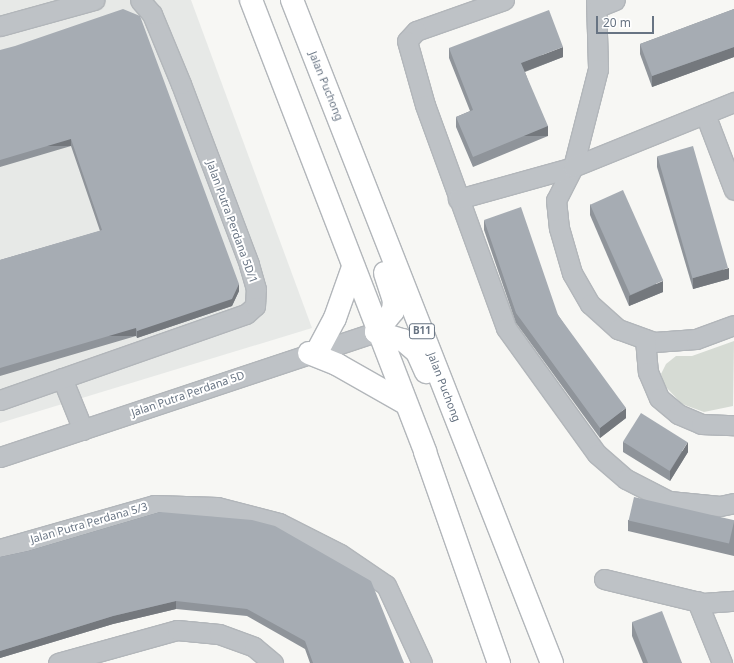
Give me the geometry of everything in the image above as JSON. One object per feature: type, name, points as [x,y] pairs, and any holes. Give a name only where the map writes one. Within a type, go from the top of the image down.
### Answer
[{"type":"main road","points":[[251,0],[352,270],[405,403],[499,663]]},
{"type":"main road","name":"Jalan Puchong","points":[[292,0],[552,663]]},
{"type":"main road","points":[[372,204],[370,227],[394,300],[393,311],[376,332]]},
{"type":"main road","points":[[352,270],[335,318],[313,352],[405,403]]},
{"type":"main road","points":[[376,332],[403,340],[417,352],[445,412],[459,426]]},
{"type":"street","points":[[0,26],[94,0]]},
{"type":"street","name":"Jalan Putra Perdana 5D/1","points":[[0,400],[246,314],[255,306],[256,289],[249,264],[181,84],[152,14],[140,0]]},
{"type":"street","points":[[504,0],[416,31],[407,41],[458,199],[506,328],[597,454],[626,479],[669,501],[720,506],[734,503]]},
{"type":"street","points":[[615,0],[597,3],[598,69],[573,167],[556,200],[559,228],[572,273],[590,304],[618,329],[654,342],[696,339],[734,325]]},
{"type":"street","points":[[458,199],[573,167],[734,102]]},
{"type":"street","points":[[705,114],[734,190]]},
{"type":"street","name":"Jalan Putra Perdana 5D","points":[[0,457],[376,332]]},
{"type":"street","points":[[645,339],[648,372],[659,398],[678,414],[701,424],[734,425]]},
{"type":"street","points":[[62,378],[83,430]]},
{"type":"street","name":"Jalan Putra Perdana 5/3","points":[[0,549],[154,505],[217,507],[279,523],[340,554],[386,585],[422,663]]},
{"type":"street","points":[[604,579],[697,602],[734,601]]},
{"type":"street","points":[[697,602],[722,663]]},
{"type":"street","points":[[58,663],[106,658],[177,630],[219,634],[254,647],[273,663]]},
{"type":"shaded area","points":[[0,0],[191,0],[312,328],[0,423]]},
{"type":"shaded area","points":[[734,341],[733,406],[704,412],[682,404],[665,386],[661,374],[666,364],[676,356],[692,356]]},
{"type":"building","points":[[123,9],[140,16],[239,284],[232,299],[137,331],[136,328],[0,368],[0,260],[102,230],[71,139],[0,160],[0,50]]},
{"type":"building","points":[[734,9],[734,47],[652,76],[640,44]]},
{"type":"building","points":[[549,10],[563,47],[521,63],[548,126],[473,157],[456,117],[473,110],[449,48]]},
{"type":"building","points":[[693,146],[728,268],[692,278],[657,156]]},
{"type":"building","points":[[623,190],[663,280],[630,295],[590,205]]},
{"type":"building","points":[[521,207],[558,315],[626,408],[600,428],[516,313],[484,220]]},
{"type":"building","points":[[641,413],[688,442],[670,471],[623,442]]},
{"type":"building","points":[[634,497],[734,520],[729,544],[629,520]]},
{"type":"building","points":[[160,512],[252,520],[275,526],[371,581],[404,663],[313,663],[305,641],[247,609],[176,601],[113,616],[0,651],[0,557],[28,551]]},
{"type":"building","points":[[662,611],[682,663],[648,663],[632,622]]}]
